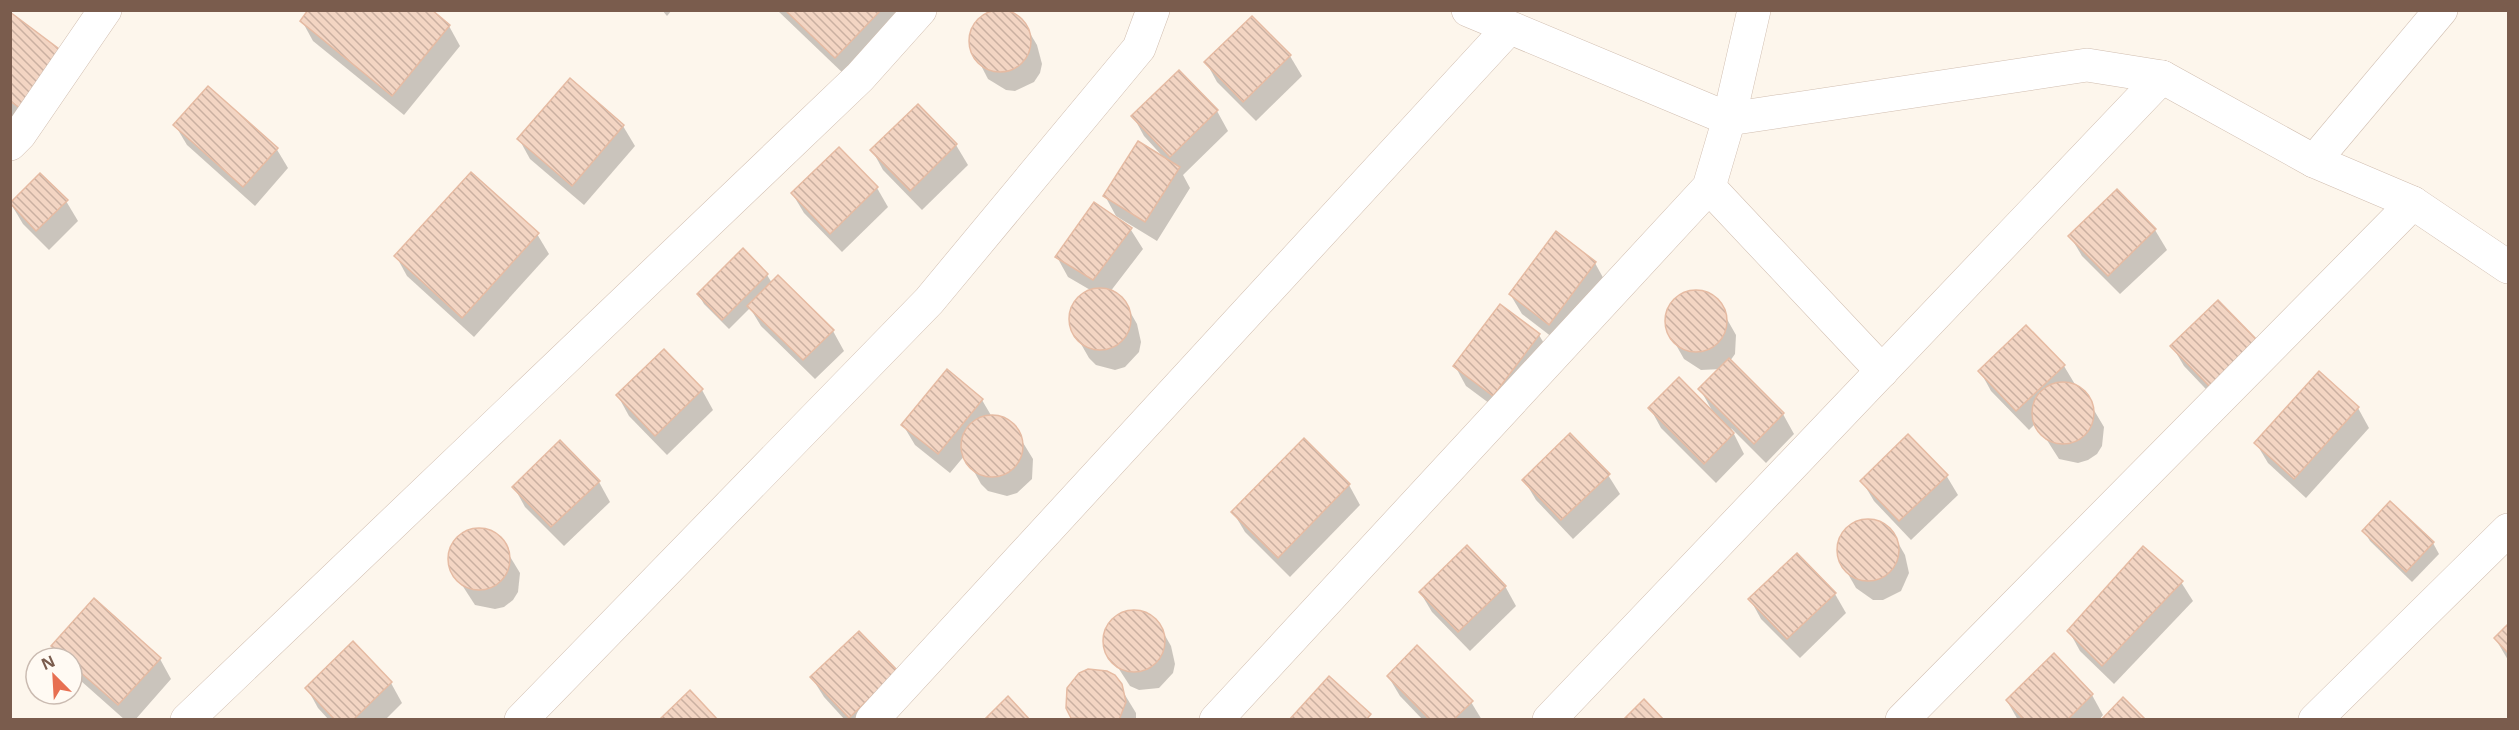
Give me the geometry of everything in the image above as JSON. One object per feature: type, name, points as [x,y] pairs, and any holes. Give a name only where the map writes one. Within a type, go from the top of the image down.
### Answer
[{"type":"street","points":[[10,144],[20,134],[105,10]]},
{"type":"street","points":[[188,720],[860,77],[920,10]]},
{"type":"street","points":[[521,720],[929,301],[1139,48],[1153,10]]},
{"type":"street","points":[[1468,10],[1729,119],[2087,65],[2162,77],[2314,161],[2412,203],[2508,267]]},
{"type":"street","points":[[1216,720],[1709,187],[1729,119],[1754,10]]},
{"type":"street","points":[[2314,161],[2441,10]]},
{"type":"street","points":[[872,720],[1509,28]]},
{"type":"street","points":[[1549,720],[2162,77]]},
{"type":"street","points":[[1709,187],[1882,370]]},
{"type":"street","points":[[1902,720],[2412,203]]},
{"type":"street","points":[[2314,720],[2508,530]]},
{"type":"building","points":[[308,10],[432,10],[450,25],[392,96],[300,21]]},
{"type":"building","points":[[785,10],[881,10],[835,58]]},
{"type":"building","points":[[1000,10],[1022,19],[1031,41],[1022,63],[1000,72],[978,63],[969,41],[978,19]]},
{"type":"building","points":[[10,12],[63,52],[20,108],[10,101]]},
{"type":"building","points":[[1252,16],[1291,55],[1243,102],[1204,62]]},
{"type":"building","points":[[1179,70],[1218,110],[1170,157],[1131,116]]},
{"type":"building","points":[[570,78],[624,125],[572,186],[517,139]]},
{"type":"building","points":[[208,86],[278,148],[243,187],[173,125]]},
{"type":"building","points":[[918,104],[957,144],[910,191],[870,150]]},
{"type":"building","points":[[1138,141],[1180,167],[1145,222],[1103,196]]},
{"type":"building","points":[[839,147],[878,187],[830,234],[791,193]]},
{"type":"building","points":[[471,172],[539,233],[462,318],[394,256]]},
{"type":"building","points":[[40,173],[68,200],[36,231],[10,203]]},
{"type":"building","points":[[2117,189],[2156,229],[2108,276],[2068,236]]},
{"type":"building","points":[[1094,202],[1132,228],[1093,280],[1055,257]]},
{"type":"building","points":[[1556,231],[1596,262],[1549,325],[1509,294]]},
{"type":"building","points":[[743,248],[768,274],[722,320],[697,294]]},
{"type":"building","points":[[778,275],[834,330],[803,360],[747,306]]},
{"type":"building","points":[[1100,288],[1122,297],[1131,319],[1122,341],[1100,350],[1078,341],[1069,319],[1078,297]]},
{"type":"building","points":[[1696,290],[1718,299],[1727,321],[1718,343],[1696,352],[1674,343],[1665,321],[1674,299]]},
{"type":"building","points":[[2218,300],[2258,341],[2210,387],[2170,346]]},
{"type":"building","points":[[1500,304],[1540,334],[1493,396],[1453,366]]},
{"type":"building","points":[[2026,325],[2065,365],[2016,411],[1978,371]]},
{"type":"building","points":[[664,349],[703,389],[655,436],[616,395]]},
{"type":"building","points":[[1729,358],[1784,413],[1754,444],[1698,389]]},
{"type":"building","points":[[947,369],[983,399],[938,454],[901,425]]},
{"type":"building","points":[[2319,371],[2359,407],[2294,479],[2254,443]]},
{"type":"building","points":[[1679,377],[1734,433],[1704,464],[1648,408]]},
{"type":"building","points":[[2063,382],[2085,391],[2094,413],[2085,435],[2063,444],[2041,435],[2032,413],[2041,391]]},
{"type":"building","points":[[992,415],[1014,424],[1023,446],[1014,468],[992,477],[970,468],[961,446],[970,424]]},
{"type":"building","points":[[1570,433],[1610,474],[1561,520],[1522,480]]},
{"type":"building","points":[[1908,434],[1948,475],[1899,521],[1860,481]]},
{"type":"building","points":[[1304,438],[1350,484],[1278,558],[1231,512]]},
{"type":"building","points":[[560,440],[600,481],[551,527],[512,487]]},
{"type":"building","points":[[2390,501],[2434,542],[2406,572],[2362,531]]},
{"type":"building","points":[[1868,519],[1890,528],[1899,550],[1890,572],[1868,581],[1846,572],[1837,550],[1846,528]]},
{"type":"building","points":[[479,528],[501,537],[510,559],[501,581],[479,590],[457,581],[448,559],[457,537]]},
{"type":"building","points":[[1467,545],[1506,586],[1458,632],[1419,592]]},
{"type":"building","points":[[2143,546],[2183,581],[2102,666],[2067,631]]},
{"type":"building","points":[[1797,553],[1836,593],[1787,639],[1748,599]]},
{"type":"building","points":[[94,598],[161,658],[118,705],[84,675],[84,646],[51,646]]},
{"type":"building","points":[[1134,610],[1156,619],[1165,641],[1156,663],[1134,672],[1112,663],[1103,641],[1112,619]]},
{"type":"building","points":[[2508,624],[2508,653],[2494,638]]},
{"type":"building","points":[[859,631],[898,671],[849,718],[810,677]]},
{"type":"building","points":[[353,641],[392,682],[353,720],[335,720],[305,688]]},
{"type":"building","points":[[1417,645],[1473,701],[1453,720],[1430,720],[1387,676]]},
{"type":"building","points":[[2054,653],[2093,694],[2067,720],[2024,720],[2006,700]]},
{"type":"building","points":[[1088,669],[1107,671],[1115,675],[1122,684],[1126,702],[1119,720],[1071,718],[1066,708],[1067,688],[1079,673]]},
{"type":"building","points":[[1329,676],[1371,714],[1366,720],[1289,720]]},
{"type":"building","points":[[690,690],[718,720],[659,720]]},
{"type":"building","points":[[1008,696],[1030,720],[984,720]]},
{"type":"building","points":[[2123,697],[2146,720],[2101,720]]},
{"type":"building","points":[[1644,699],[1664,720],[1623,720]]}]
